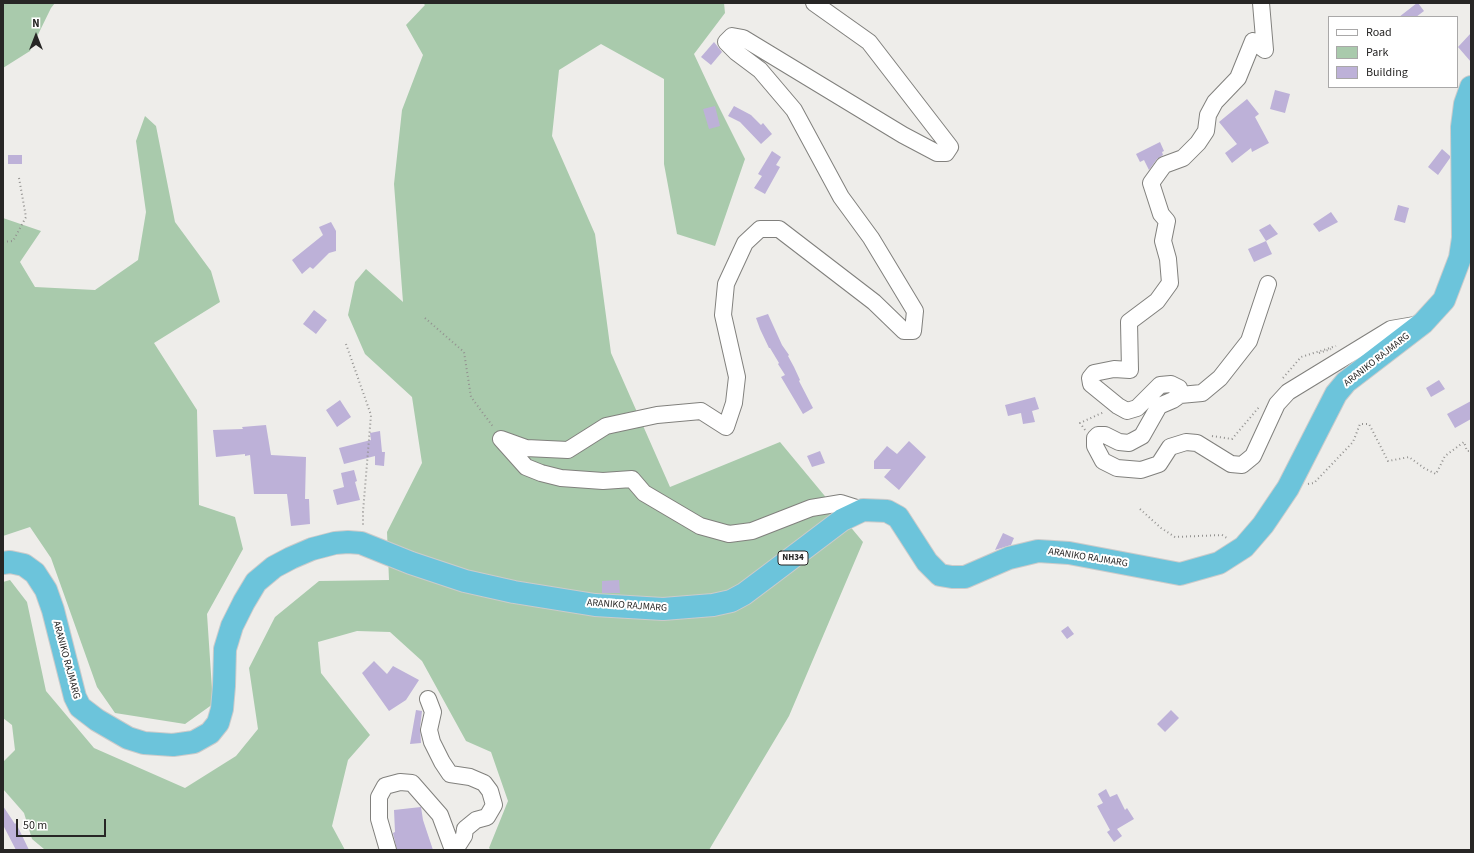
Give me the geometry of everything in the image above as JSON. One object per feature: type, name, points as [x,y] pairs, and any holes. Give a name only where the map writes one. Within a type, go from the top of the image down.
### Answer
[{"type":"highway","name":"ARANIKO RAJMARG","points":[[3,563],[10,562],[24,565],[35,573],[46,590],[53,610],[75,697],[80,707],[97,720],[128,738],[144,743],[173,745],[194,742],[210,733],[218,723],[222,709],[225,649],[232,626],[256,582],[274,567],[312,549],[335,543],[348,542],[364,544],[465,581],[514,592],[595,605],[663,609],[713,605],[730,601],[744,594],[842,520],[863,510],[887,511],[898,517],[927,562],[940,575],[952,577],[964,577],[1009,558],[1038,551],[1069,553],[1180,574],[1219,563],[1244,547],[1263,525],[1288,488],[1336,394],[1346,382],[1423,323],[1444,300],[1460,258],[1463,238],[1462,127],[1465,104],[1471,87]]},
{"type":"street","points":[[502,439],[526,448],[568,450],[606,426],[657,415],[701,412],[726,427],[734,403],[737,377],[723,316],[726,284],[745,243],[760,229],[779,229],[874,302],[904,331],[913,331],[915,311],[871,238],[841,197],[794,110],[760,70],[736,52],[726,42],[732,36],[743,38],[903,135],[937,153],[946,153],[950,147],[869,42],[814,3]]},
{"type":"street","points":[[1180,395],[1178,388],[1171,384],[1160,385],[1137,408],[1127,411],[1118,406],[1091,384],[1090,378],[1094,372],[1114,369],[1130,370],[1129,322],[1157,301],[1170,283],[1168,259],[1163,241],[1167,222],[1161,214],[1151,183],[1164,166],[1183,158],[1198,143],[1206,131],[1208,115],[1215,102],[1238,78],[1253,41],[1265,50],[1261,3]]},
{"type":"street","points":[[1268,284],[1249,341],[1220,378],[1202,393],[1180,395],[1173,400],[1158,406],[1142,436],[1129,443],[1118,442],[1105,435],[1098,435],[1095,438],[1095,446],[1103,461],[1117,468],[1141,470],[1158,464],[1170,447],[1186,442],[1197,443],[1231,464],[1242,465],[1253,456],[1277,404],[1288,392],[1392,329],[1423,323]]},
{"type":"street","points":[[502,439],[526,467],[541,474],[561,478],[603,481],[632,479],[644,493],[700,526],[729,534],[752,531],[811,508],[841,504],[863,510]]},
{"type":"street","points":[[428,699],[433,712],[429,730],[432,742],[442,762],[450,774],[470,777],[484,783],[490,791],[494,805],[487,818],[476,820],[465,829],[464,836],[454,850]]},
{"type":"street","points":[[388,850],[379,819],[379,797],[385,786],[400,782],[412,783],[440,815],[454,850]]},
{"type":"path","points":[[3,242],[14,241],[26,217],[20,178]]},
{"type":"path","points":[[425,318],[464,352],[471,397],[502,439]]},
{"type":"path","points":[[346,344],[371,415],[363,512],[364,544]]},
{"type":"path","points":[[1288,488],[1314,483],[1353,442],[1360,424],[1369,424],[1388,461],[1409,457],[1424,468],[1436,474],[1445,456],[1464,442],[1467,451],[1471,451]]},
{"type":"path","points":[[1140,509],[1161,528],[1175,537],[1222,535],[1244,547]]},
{"type":"green space","points":[[3,3],[55,3],[51,8],[30,51],[3,68]]},
{"type":"green space","points":[[423,3],[724,3],[725,13],[694,54],[745,159],[715,246],[677,234],[664,164],[664,79],[601,44],[559,70],[552,136],[595,234],[611,353],[670,487],[780,442],[863,542],[789,716],[709,850],[491,850],[489,848],[508,801],[491,752],[466,741],[422,661],[390,632],[357,631],[318,642],[321,673],[370,735],[348,760],[332,826],[345,850],[44,849],[32,839],[24,813],[3,789],[3,762],[15,750],[12,725],[3,718],[3,582],[10,580],[27,602],[46,691],[94,748],[185,788],[236,756],[258,729],[249,668],[275,617],[319,581],[389,580],[387,532],[422,463],[412,397],[365,354],[348,315],[355,282],[366,269],[403,302],[394,184],[402,110],[423,55],[406,25],[425,5]]},
{"type":"green space","points":[[145,116],[156,126],[175,222],[211,271],[220,302],[154,343],[197,410],[199,505],[235,517],[243,549],[207,614],[213,704],[185,724],[115,713],[97,687],[51,558],[30,527],[3,536],[3,218],[41,231],[20,262],[35,287],[95,290],[138,260],[146,212],[136,141]]},
{"type":"building","points":[[1417,3],[1424,11],[1417,16],[1400,16]]},
{"type":"building","points":[[1471,33],[1471,62],[1458,47]]},
{"type":"building","points":[[714,42],[722,52],[711,65],[701,57]]},
{"type":"building","points":[[1275,90],[1290,94],[1285,113],[1270,109]]},
{"type":"building","points":[[1247,99],[1259,114],[1255,117],[1269,143],[1252,152],[1251,148],[1232,163],[1225,153],[1237,144],[1219,122]]},
{"type":"building","points":[[715,106],[720,126],[709,129],[703,109]]},
{"type":"building","points":[[734,106],[751,115],[761,125],[763,123],[772,134],[761,144],[740,122],[728,116]]},
{"type":"building","points":[[1160,142],[1164,151],[1162,152],[1163,155],[1157,159],[1149,170],[1144,160],[1140,162],[1136,154]]},
{"type":"building","points":[[1442,149],[1450,156],[1450,158],[1438,175],[1428,167]]},
{"type":"building","points":[[772,151],[781,157],[776,165],[780,167],[765,194],[754,188],[762,176],[758,174]]},
{"type":"building","points":[[8,155],[22,155],[22,164],[8,164]]},
{"type":"building","points":[[1398,205],[1409,208],[1405,223],[1394,220]]},
{"type":"building","points":[[1331,212],[1338,222],[1319,232],[1313,224]]},
{"type":"building","points":[[331,222],[336,231],[336,251],[329,253],[313,269],[310,267],[302,274],[292,260],[323,235],[319,227]]},
{"type":"building","points":[[1270,224],[1278,234],[1266,241],[1259,230]]},
{"type":"building","points":[[1266,241],[1272,254],[1254,262],[1248,249]]},
{"type":"building","points":[[314,310],[327,320],[316,334],[303,324]]},
{"type":"building","points":[[768,314],[782,345],[789,355],[788,356],[800,380],[799,381],[813,408],[803,414],[781,377],[785,375],[769,348],[756,318]]},
{"type":"building","points":[[1439,380],[1445,389],[1431,397],[1426,388]]},
{"type":"building","points":[[1035,397],[1039,409],[1032,411],[1035,422],[1023,424],[1021,413],[1008,416],[1005,405]]},
{"type":"building","points":[[340,400],[351,417],[337,427],[326,410]]},
{"type":"building","points":[[1471,401],[1471,419],[1455,428],[1447,414]]},
{"type":"building","points":[[266,425],[271,455],[306,457],[305,499],[309,499],[310,524],[291,526],[287,494],[254,494],[250,455],[245,456],[245,454],[216,457],[213,430],[243,429],[242,427]]},
{"type":"building","points":[[380,431],[382,452],[385,452],[384,466],[375,465],[375,456],[344,464],[339,448],[371,440],[370,433]]},
{"type":"building","points":[[909,441],[926,457],[899,490],[884,477],[891,469],[874,469],[874,461],[887,446],[897,454]]},
{"type":"building","points":[[820,451],[825,463],[812,467],[807,456]]},
{"type":"building","points":[[354,470],[357,481],[355,482],[360,500],[337,505],[333,490],[344,487],[341,473]]},
{"type":"building","points":[[1003,533],[1014,538],[1011,545],[995,550]]},
{"type":"building","points":[[619,580],[620,593],[602,593],[602,581]]},
{"type":"building","points":[[1068,626],[1074,634],[1067,639],[1061,631]]},
{"type":"building","points":[[374,661],[387,674],[393,666],[419,680],[406,700],[389,711],[362,673]]},
{"type":"building","points":[[416,710],[422,711],[420,728],[421,743],[410,744]]},
{"type":"building","points":[[1171,710],[1179,718],[1165,732],[1157,724]]},
{"type":"building","points":[[1106,789],[1110,797],[1117,794],[1125,810],[1127,808],[1134,819],[1117,829],[1122,836],[1114,842],[1107,832],[1110,830],[1097,806],[1103,803],[1098,794]]},
{"type":"building","points":[[3,806],[15,824],[16,823],[29,850],[16,850],[3,825]]},
{"type":"building","points":[[421,807],[423,820],[433,850],[397,850],[393,833],[395,832],[394,810]]}]
